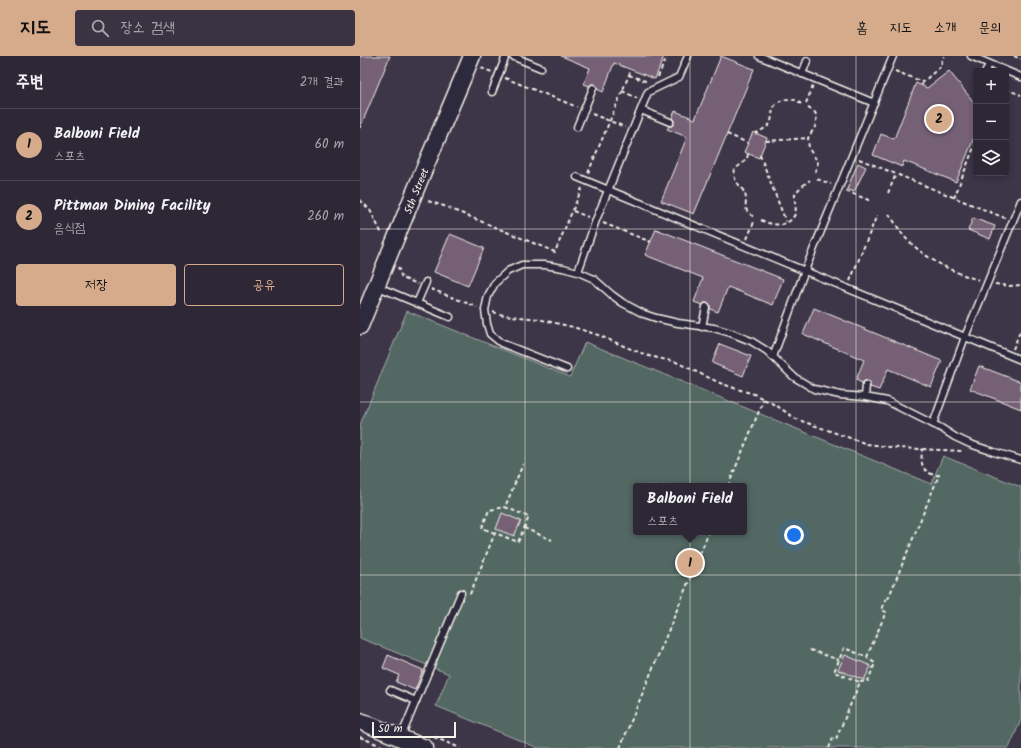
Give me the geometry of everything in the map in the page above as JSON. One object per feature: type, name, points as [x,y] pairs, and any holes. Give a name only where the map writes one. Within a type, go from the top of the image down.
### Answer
[{"type":"street","name":"5th Street","points":[[360,326],[471,60]]},
{"type":"street","points":[[360,721],[424,748]]},
{"type":"lane","points":[[492,92],[506,56]]},
{"type":"lane","points":[[512,56],[541,68]]},
{"type":"lane","points":[[578,272],[608,189],[648,92],[679,77],[688,56]]},
{"type":"lane","points":[[759,56],[874,103]]},
{"type":"lane","points":[[773,357],[805,270],[893,56]]},
{"type":"lane","points":[[971,56],[1021,77]]},
{"type":"lane","points":[[802,74],[807,61]]},
{"type":"lane","points":[[987,68],[989,64]]},
{"type":"lane","points":[[577,127],[593,88]]},
{"type":"lane","points":[[641,110],[670,122]]},
{"type":"lane","points":[[577,177],[1021,360]]},
{"type":"lane","points":[[933,424],[965,337],[1021,201]]},
{"type":"lane","points":[[567,369],[501,343],[490,334],[485,310],[488,296],[495,283],[508,271],[522,266],[545,266],[578,272],[594,279],[623,303],[644,314],[656,318],[714,328],[751,341],[767,351],[794,377],[814,389],[840,395],[887,401],[970,444],[1021,460]]},
{"type":"lane","points":[[417,303],[425,284]]},
{"type":"lane","points":[[376,286],[450,317]]},
{"type":"lane","points":[[702,326],[706,307]]},
{"type":"lane","points":[[865,397],[866,385]]},
{"type":"lane","points":[[401,738],[461,593]]},
{"type":"lane","points":[[390,690],[416,701]]},
{"type":"path","points":[[657,80],[667,56]]},
{"type":"path","points":[[922,86],[923,82],[940,68],[944,56]]},
{"type":"path","points":[[1014,56],[1021,59]]},
{"type":"path","points":[[471,60],[499,75],[632,131]]},
{"type":"path","points":[[888,69],[923,82]]},
{"type":"path","points":[[428,201],[555,252],[631,70]]},
{"type":"path","points":[[629,75],[648,83]]},
{"type":"path","points":[[806,103],[816,80]]},
{"type":"path","points":[[1009,90],[1021,95]]},
{"type":"path","points":[[622,91],[645,101]]},
{"type":"path","points":[[755,134],[768,126],[771,121],[774,107],[779,102],[790,98],[799,101],[801,104]]},
{"type":"path","points":[[808,108],[817,116],[815,127],[808,138],[809,149],[818,162],[815,174]]},
{"type":"path","points":[[727,134],[748,143]]},
{"type":"path","points":[[766,141],[808,138]]},
{"type":"path","points":[[954,198],[973,150]]},
{"type":"path","points":[[748,154],[743,164],[735,169],[734,174],[735,180],[744,191],[746,197],[746,210],[754,217]]},
{"type":"path","points":[[760,155],[786,222]]},
{"type":"path","points":[[852,156],[1012,222]]},
{"type":"path","points":[[888,193],[896,174]]},
{"type":"path","points":[[762,220],[768,224],[780,225],[792,218],[795,214],[795,196],[797,190],[810,180]]},
{"type":"path","points":[[360,200],[370,210],[402,278],[425,284],[485,310],[503,315],[538,319],[573,327],[598,335],[650,356],[676,362],[720,383],[754,394],[777,406],[796,419],[867,444],[898,448],[965,451]]},
{"type":"path","points":[[573,211],[650,242]]},
{"type":"path","points":[[889,214],[903,235],[921,252],[947,268],[987,283],[1009,286],[1021,285]]},
{"type":"path","points":[[847,288],[877,215]]},
{"type":"path","points":[[745,246],[754,222]]},
{"type":"path","points":[[1010,355],[1021,329]]},
{"type":"path","points":[[729,483],[764,399]]},
{"type":"path","points":[[867,657],[886,612],[881,610],[886,598],[888,599],[939,475],[935,476],[930,474],[924,469],[922,463],[922,449]]},
{"type":"path","points":[[506,507],[523,464]]},
{"type":"path","points":[[506,507],[529,517],[524,528],[518,542],[482,528],[489,510],[506,507]]},
{"type":"path","points":[[524,528],[552,540]]},
{"type":"path","points":[[468,598],[495,532]]},
{"type":"path","points":[[620,748],[708,535]]},
{"type":"path","points":[[844,648],[867,657],[875,663],[868,681],[860,682],[834,672],[839,660],[844,648]]},
{"type":"path","points":[[810,650],[839,660]]},
{"type":"path","points":[[829,748],[833,738],[836,739],[860,682]]},
{"type":"path","points":[[360,737],[386,748]]},
{"type":"green space","points":[[407,311],[570,377],[585,342],[931,484],[943,456],[1021,487],[1021,720],[1009,748],[538,748],[436,706],[449,674],[360,638],[360,425]]},
{"type":"building","points":[[360,56],[390,56],[360,128]]},
{"type":"building","points":[[561,56],[664,56],[655,79],[614,63],[603,92],[597,89],[595,84],[589,86],[584,84],[590,68]]},
{"type":"building","points":[[721,56],[754,69],[694,214],[661,201],[687,137],[667,129],[674,123],[672,118],[675,111],[695,119]]},
{"type":"building","points":[[949,71],[973,101],[973,140],[956,182],[904,161],[902,167],[873,155],[881,134],[894,139],[916,83],[927,88]]},
{"type":"building","points":[[753,132],[767,138],[759,158],[744,152]]},
{"type":"building","points":[[858,163],[866,167],[854,192],[847,189]]},
{"type":"building","points":[[973,218],[995,226],[990,239],[968,230]]},
{"type":"building","points":[[656,229],[783,279],[773,305],[728,287],[718,312],[710,309],[710,305],[707,303],[702,305],[694,302],[703,278],[645,255]]},
{"type":"building","points":[[450,234],[484,248],[468,286],[434,272]]},
{"type":"building","points":[[814,308],[942,361],[931,387],[888,369],[879,390],[870,387],[870,383],[868,381],[864,381],[862,383],[856,380],[864,360],[803,334]]},
{"type":"building","points":[[720,344],[751,356],[743,376],[712,363]]},
{"type":"building","points":[[979,366],[1021,382],[1021,409],[970,389]]},
{"type":"building","points":[[502,513],[521,521],[514,536],[496,529]]},
{"type":"building","points":[[388,655],[423,670],[415,690],[396,682],[399,675],[383,668]]},
{"type":"building","points":[[845,655],[871,666],[864,680],[838,670]]},
{"type":"place","name":"Pittman Dining Facility","points":[[939,119]]},
{"type":"place","name":"Balboni Field","points":[[690,563]]}]
